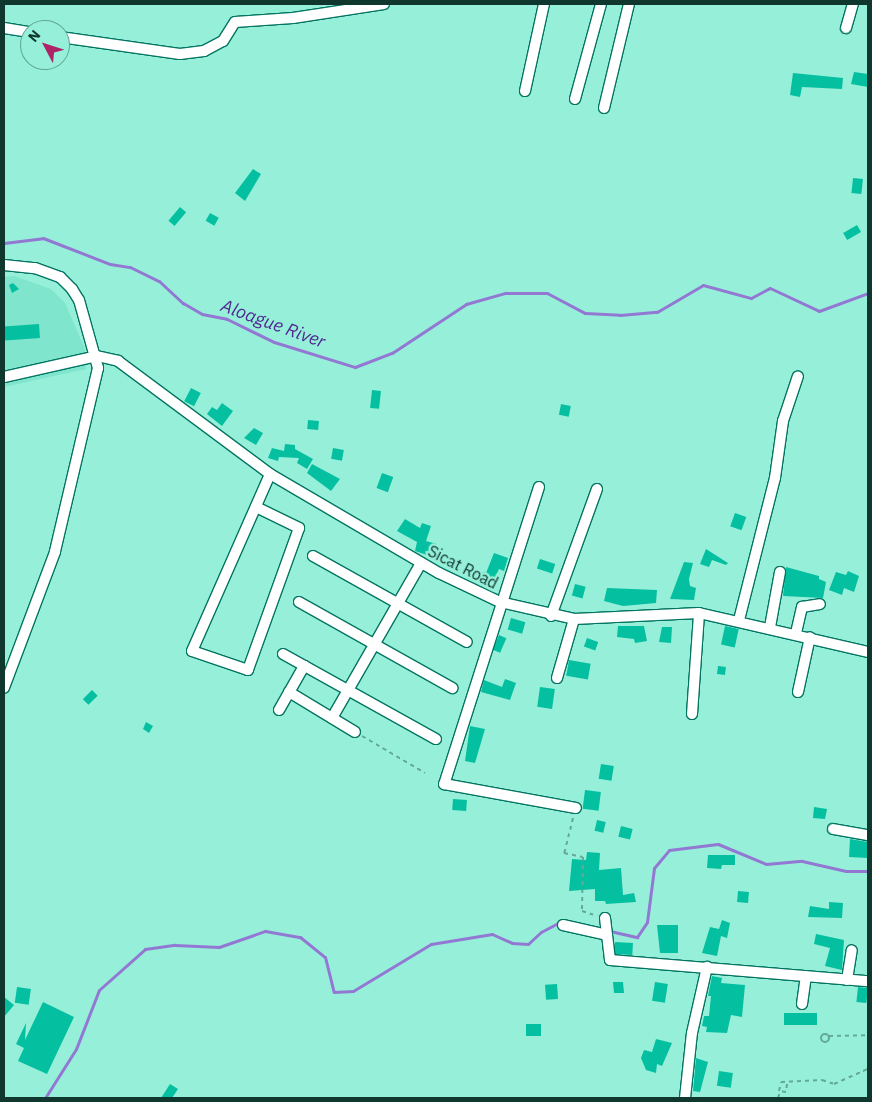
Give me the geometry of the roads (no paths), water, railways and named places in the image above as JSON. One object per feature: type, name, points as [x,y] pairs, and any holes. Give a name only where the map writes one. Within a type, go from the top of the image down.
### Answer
[{"type":"street","points":[[70,38],[180,54],[204,51],[223,41],[235,22],[294,18],[384,4]]},
{"type":"street","points":[[526,91],[544,4]]},
{"type":"street","points":[[575,99],[601,4]]},
{"type":"street","points":[[604,108],[629,4]]},
{"type":"street","points":[[846,28],[853,4]]},
{"type":"street","points":[[4,28],[20,30]]},
{"type":"street","points":[[4,265],[24,266],[60,277],[79,300],[97,356],[98,368],[55,552],[4,688]]},
{"type":"street","points":[[4,377],[97,356]]},
{"type":"street","name":"Sicat Road","points":[[97,356],[118,361],[270,474],[421,563],[500,602],[551,616],[574,619],[699,613],[770,627],[868,652]]},
{"type":"street","points":[[739,620],[775,478],[783,421],[798,376]]},
{"type":"street","points":[[256,507],[299,528],[248,670],[192,651],[270,474]]},
{"type":"street","points":[[539,486],[500,602],[444,784],[576,808]]},
{"type":"street","points":[[551,616],[597,489]]},
{"type":"street","points":[[313,556],[397,606],[466,642]]},
{"type":"street","points":[[332,718],[421,563]]},
{"type":"street","points":[[770,627],[780,572]]},
{"type":"street","points":[[299,602],[452,688]]},
{"type":"street","points":[[796,633],[802,607],[820,604]]},
{"type":"street","points":[[692,714],[699,613]]},
{"type":"street","points":[[557,678],[574,619]]},
{"type":"street","points":[[798,692],[810,637]]},
{"type":"street","points":[[283,654],[436,738]]},
{"type":"street","points":[[279,710],[304,666]]},
{"type":"street","points":[[289,692],[355,732]]},
{"type":"street","points":[[833,829],[868,836]]},
{"type":"street","points":[[605,918],[610,960],[868,981]]},
{"type":"street","points":[[563,925],[607,935]]},
{"type":"street","points":[[847,980],[852,950]]},
{"type":"street","points":[[684,1098],[692,1032],[707,967]]},
{"type":"street","points":[[802,1004],[806,976]]},
{"type":"waterway","name":"Aloague River","points":[[4,243],[43,238],[110,264],[130,267],[159,281],[183,303],[202,314],[227,319],[274,342],[355,367],[392,353],[466,304],[505,293],[547,293],[585,313],[620,315],[657,312],[703,285],[751,298],[770,288],[819,311],[868,293]]},
{"type":"waterway","points":[[610,931],[637,937],[647,922],[654,868],[669,850],[718,844],[766,864],[802,861],[846,871],[868,871]]},
{"type":"waterway","points":[[45,1098],[76,1049],[99,990],[145,949],[175,945],[219,947],[265,931],[300,937],[325,957],[334,992],[353,991],[431,944],[492,934],[512,943],[528,944],[541,932],[562,921]]},
{"type":"waterway","points":[[575,923],[603,929]]}]
